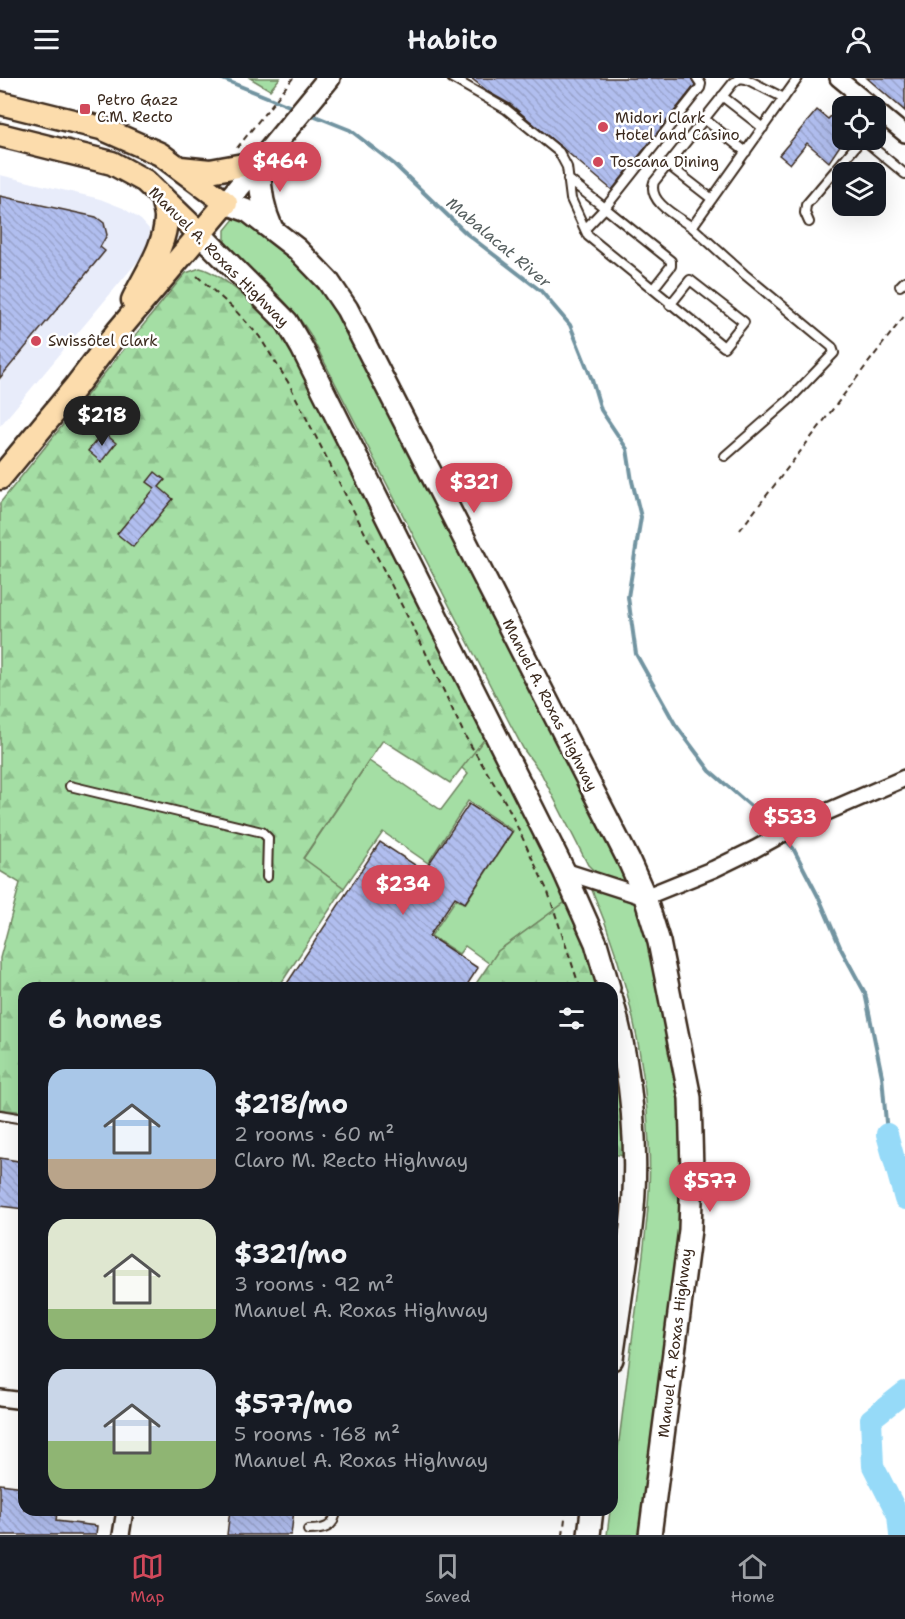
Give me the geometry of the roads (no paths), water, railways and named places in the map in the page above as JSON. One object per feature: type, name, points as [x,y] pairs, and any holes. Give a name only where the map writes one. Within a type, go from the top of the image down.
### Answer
[{"type":"main road","points":[[0,478],[118,331],[328,79]]},
{"type":"main road","name":"Manuel A. Roxas Highway","points":[[0,103],[101,128],[160,154],[226,202],[248,211],[297,249],[328,281],[347,309],[629,861],[645,897],[658,942],[690,1098],[692,1170],[690,1230],[650,1535]]},
{"type":"main road","name":"Manuel A. Roxas Highway","points":[[0,135],[112,163],[145,181],[287,322],[564,871],[596,943],[607,982]]},
{"type":"main road","points":[[180,168],[198,171],[220,170],[260,162]]},
{"type":"main road","points":[[260,162],[261,194],[272,230]]},
{"type":"main road","points":[[118,331],[160,245],[166,217],[162,197]]},
{"type":"main road","points":[[618,1021],[631,1098],[634,1174],[631,1226],[618,1317]]},
{"type":"main road","points":[[590,1535],[592,1516]]},
{"type":"street","points":[[843,82],[860,96]]},
{"type":"street","points":[[886,118],[905,134]]},
{"type":"street","points":[[564,871],[645,897],[755,849],[832,808],[905,778]]},
{"type":"street","points":[[0,1398],[18,1400]]},
{"type":"street","points":[[122,1535],[124,1516]]},
{"type":"lane","points":[[452,78],[506,109],[559,152],[567,167],[571,199],[588,236],[670,304],[724,347],[744,322],[690,280],[670,304]]},
{"type":"lane","points":[[585,228],[605,208],[700,88],[701,84],[697,78]]},
{"type":"lane","points":[[725,456],[790,399],[834,353],[832,347],[744,274],[692,227],[654,198],[652,189],[654,182],[667,164],[733,82],[740,78],[746,79],[784,98]]},
{"type":"lane","points":[[692,227],[798,78]]},
{"type":"lane","points":[[722,96],[763,128]]},
{"type":"lane","points":[[703,118],[746,152]]},
{"type":"lane","points":[[809,222],[805,213],[806,205],[853,150]]},
{"type":"lane","points":[[875,150],[905,174]]},
{"type":"lane","points":[[667,164],[712,200]]},
{"type":"lane","points":[[568,179],[671,261],[671,266],[653,289]]},
{"type":"lane","points":[[70,786],[262,832],[268,837],[267,877]]},
{"type":"lane","points":[[0,1115],[18,1118]]},
{"type":"lane","points":[[308,1530],[321,1530],[328,1527],[333,1523],[335,1516]]},
{"type":"waterway","name":"Mabalacat River","points":[[220,78],[294,108]]},
{"type":"waterway","name":"Mabalacat River","points":[[310,114],[350,130],[394,164],[467,234],[541,291],[570,325],[592,380],[601,410],[627,449],[641,517],[628,597],[636,654],[675,724],[710,771],[760,814],[777,832]]},
{"type":"waterway","name":"Mabalacat River","points":[[783,837],[793,848],[820,900],[841,949],[865,993],[882,1076],[887,1134]]},
{"type":"waterway","points":[[887,1134],[905,1199]]},
{"type":"waterway","points":[[900,1535],[898,1515],[873,1466],[871,1419],[905,1392]]},
{"type":"place","name":"Petro Gazz C.M. Recto","points":[[85,109]]},
{"type":"place","name":"Midori Clark Hotel and Casino","points":[[603,127]]},
{"type":"place","name":"Toscana Dining","points":[[598,162]]},
{"type":"place","name":"Swissôtel Clark","points":[[36,341]]}]
